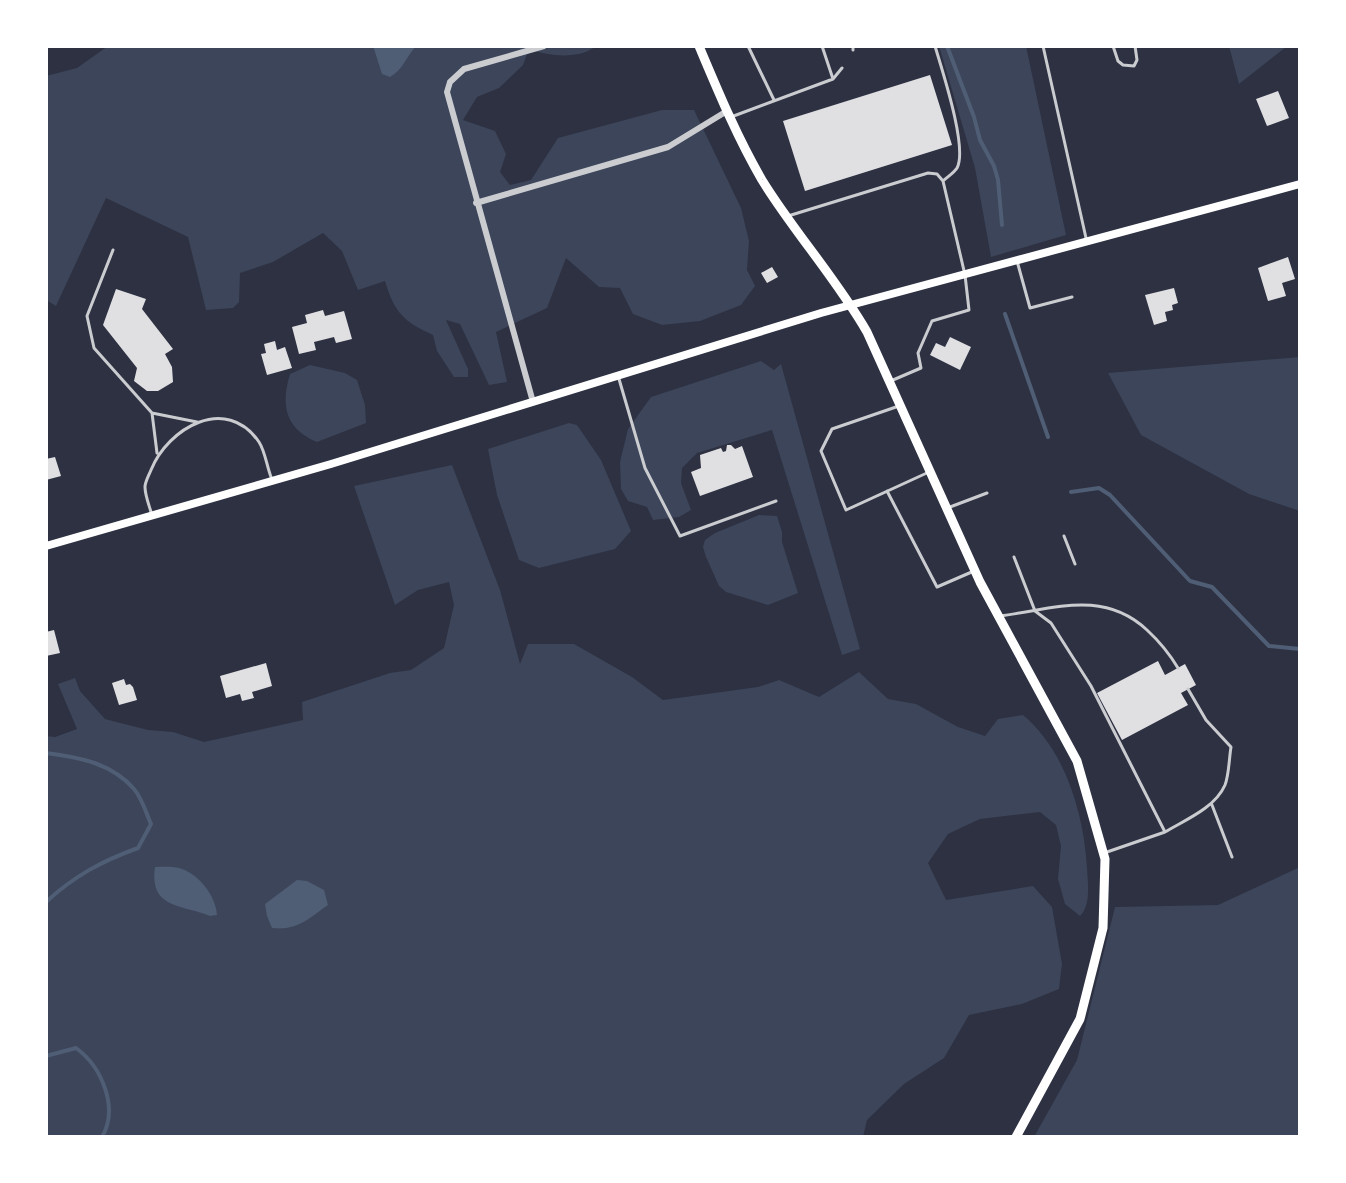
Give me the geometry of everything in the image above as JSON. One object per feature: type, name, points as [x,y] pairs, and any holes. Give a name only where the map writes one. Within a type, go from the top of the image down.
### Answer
[{"type":"main road","points":[[699,46],[763,180],[852,305],[974,571],[1077,761],[1103,853],[1103,928],[1080,1019],[1016,1137]]},
{"type":"main road","points":[[46,546],[272,481],[852,305],[1300,184]]},
{"type":"street","points":[[533,402],[448,103],[450,82],[464,69],[544,46]]},
{"type":"street","points":[[476,203],[668,147],[729,114]]},
{"type":"lane","points":[[748,46],[775,101]]},
{"type":"lane","points":[[822,46],[833,79]]},
{"type":"lane","points":[[935,46],[954,111],[960,157],[957,170],[943,181]]},
{"type":"lane","points":[[1043,46],[1086,242]]},
{"type":"lane","points":[[1113,46],[1118,61],[1128,67],[1134,66],[1137,60],[1135,46]]},
{"type":"lane","points":[[729,114],[833,79],[842,68]]},
{"type":"lane","points":[[788,216],[928,173],[937,174],[943,181],[965,275],[969,310],[932,321],[918,353],[921,368],[889,382]]},
{"type":"lane","points":[[113,250],[87,316],[94,348],[152,413],[157,455]]},
{"type":"lane","points":[[1017,261],[1030,308],[1072,297]]},
{"type":"lane","points":[[618,375],[645,468],[680,536],[776,501]]},
{"type":"lane","points":[[900,405],[832,429],[821,451],[846,510],[930,471]]},
{"type":"lane","points":[[152,413],[197,422],[224,418],[243,427],[259,442],[272,481]]},
{"type":"lane","points":[[151,516],[145,486],[157,455],[169,440],[197,422]]},
{"type":"lane","points":[[887,491],[937,587],[974,571]]},
{"type":"lane","points":[[947,509],[987,493]]},
{"type":"lane","points":[[1064,536],[1075,564]]},
{"type":"lane","points":[[1014,557],[1035,611],[1051,623],[1091,686],[1165,832]]},
{"type":"lane","points":[[998,617],[1087,605],[1115,608],[1133,618],[1160,642],[1178,668]]},
{"type":"lane","points":[[1103,853],[1165,832],[1211,803],[1225,785],[1231,747],[1206,720],[1188,689]]},
{"type":"lane","points":[[1211,803],[1232,857]]},
{"type":"shaded area","points":[[108,46],[596,46],[573,55],[529,49],[523,65],[499,88],[477,97],[463,120],[495,131],[506,154],[500,172],[510,185],[531,180],[558,138],[662,110],[694,110],[741,208],[749,241],[747,270],[755,286],[741,305],[700,321],[662,325],[633,314],[620,288],[599,287],[566,258],[547,308],[496,332],[507,382],[489,385],[460,324],[446,320],[468,369],[468,377],[454,377],[437,351],[433,335],[402,315],[392,301],[385,281],[358,290],[342,251],[323,233],[273,262],[240,273],[239,302],[233,308],[206,310],[188,237],[106,198],[56,306],[46,300],[46,76],[77,68]]},
{"type":"shaded area","points":[[373,46],[416,46],[390,77],[382,74]]},
{"type":"shaded area","points":[[939,46],[1026,46],[1066,235],[991,257],[975,168]]},
{"type":"shaded area","points":[[1229,46],[1286,46],[1286,47],[1239,84]]},
{"type":"shaded area","points":[[1300,357],[1300,511],[1249,494],[1141,435],[1108,373]]},
{"type":"shaded area","points":[[761,361],[774,370],[781,364],[860,649],[842,655],[772,430],[697,453],[682,468],[681,483],[691,510],[679,517],[653,520],[647,507],[628,501],[621,489],[620,462],[628,429],[651,397]]},
{"type":"shaded area","points":[[310,365],[345,373],[357,380],[365,405],[366,423],[317,442],[298,430],[288,414],[287,385],[290,374]]},
{"type":"shaded area","points":[[569,423],[577,425],[601,460],[631,531],[615,549],[539,568],[519,560],[497,495],[488,449]]},
{"type":"shaded area","points":[[452,465],[500,590],[520,664],[528,644],[574,644],[632,677],[663,700],[758,687],[779,680],[819,697],[859,672],[888,699],[916,704],[958,727],[985,736],[998,719],[1023,715],[1051,747],[1077,806],[1088,881],[1084,911],[1080,916],[1065,904],[1058,879],[1061,846],[1056,825],[1040,812],[980,819],[948,834],[928,863],[946,900],[1033,886],[1052,907],[1062,964],[1059,989],[1022,1004],[969,1015],[944,1058],[904,1084],[867,1120],[863,1137],[46,1137],[46,736],[55,737],[77,729],[58,684],[75,678],[80,691],[105,719],[148,730],[173,732],[204,742],[303,720],[302,702],[390,673],[411,670],[444,648],[454,605],[449,582],[418,590],[395,605],[354,486]]},
{"type":"shaded area","points":[[759,515],[777,516],[798,593],[768,605],[726,592],[719,586],[703,547],[705,540],[715,533]]},
{"type":"shaded area","points":[[155,867],[179,868],[195,876],[210,894],[217,915],[210,916],[162,898],[154,881]]},
{"type":"shaded area","points":[[1300,867],[1300,1137],[1034,1137],[1077,1060],[1115,907],[1218,905]]},
{"type":"shaded area","points":[[297,880],[307,881],[324,890],[328,905],[295,926],[272,928],[265,904]]},
{"type":"building","points":[[930,75],[952,145],[805,191],[783,121]]},
{"type":"building","points":[[1278,91],[1289,118],[1267,126],[1256,99]]},
{"type":"building","points":[[1288,257],[1295,279],[1282,283],[1286,296],[1268,301],[1258,268]]},
{"type":"building","points":[[772,267],[778,277],[767,283],[761,273]]},
{"type":"building","points":[[1174,288],[1178,303],[1172,305],[1173,310],[1165,312],[1167,321],[1154,325],[1145,295]]},
{"type":"building","points":[[116,289],[146,299],[142,309],[173,349],[165,354],[172,367],[173,382],[158,391],[147,391],[134,381],[137,368],[103,325]]},
{"type":"building","points":[[323,310],[325,316],[344,311],[352,339],[336,343],[334,337],[314,342],[316,350],[299,354],[292,327],[307,323],[305,315]]},
{"type":"building","points":[[950,337],[971,347],[960,370],[930,355],[936,343],[945,347]]},
{"type":"building","points":[[275,341],[277,350],[285,347],[292,368],[267,375],[261,354],[266,353],[264,344]]},
{"type":"building","points":[[727,445],[735,449],[742,446],[753,477],[700,496],[691,472],[701,468],[700,455],[721,448],[723,452],[726,451]]},
{"type":"building","points":[[55,457],[61,476],[46,480],[46,459]]},
{"type":"building","points":[[54,630],[60,653],[46,656],[46,632]]},
{"type":"building","points":[[1158,661],[1165,675],[1185,664],[1196,685],[1181,693],[1188,705],[1122,740],[1097,693]]},
{"type":"building","points":[[266,663],[272,686],[252,692],[254,698],[242,701],[240,694],[226,698],[220,676]]},
{"type":"building","points":[[124,679],[126,685],[133,687],[137,700],[119,705],[112,683]]},
{"type":"waterway","points":[[947,46],[980,140],[994,166],[1002,225]]},
{"type":"waterway","points":[[1005,314],[1048,437]]},
{"type":"waterway","points":[[1071,492],[1099,488],[1110,495],[1190,581],[1212,587],[1269,646],[1300,649]]},
{"type":"waterway","points":[[46,753],[82,759],[115,773],[137,793],[151,824],[138,848],[89,870],[46,902]]},
{"type":"waterway","points":[[46,1056],[76,1048],[93,1066],[108,1101],[109,1114],[102,1137]]}]
